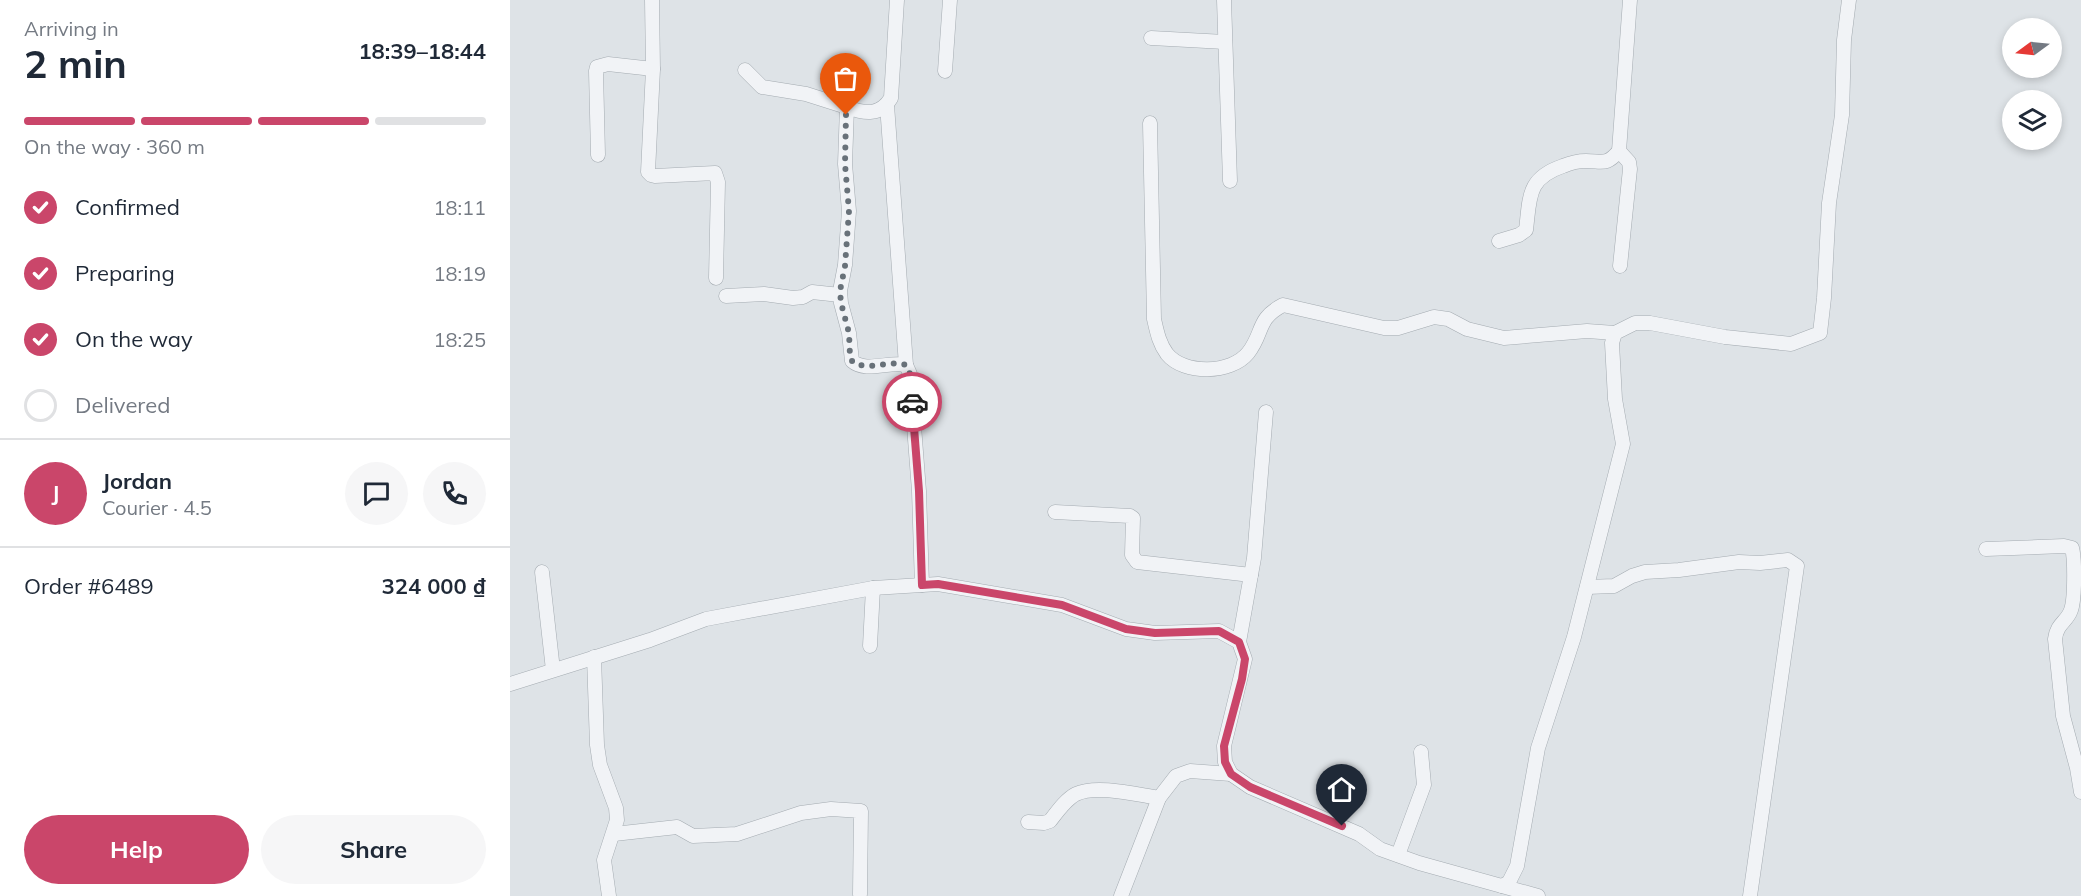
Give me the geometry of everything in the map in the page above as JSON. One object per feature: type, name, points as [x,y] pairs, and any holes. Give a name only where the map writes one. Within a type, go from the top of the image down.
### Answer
[{"type":"street","points":[[652,0],[653,69],[649,174],[655,176],[715,173],[718,182],[716,278]]},
{"type":"street","points":[[745,70],[762,87],[806,94],[847,107],[875,112],[882,110],[891,98],[897,0]]},
{"type":"street","points":[[945,71],[950,0]]},
{"type":"street","points":[[1224,0],[1230,181]]},
{"type":"street","points":[[1499,241],[1519,235],[1526,230],[1529,198],[1538,179],[1553,169],[1576,162],[1604,163],[1612,159],[1619,151],[1630,0]]},
{"type":"street","points":[[1150,123],[1154,319],[1159,342],[1168,356],[1179,363],[1194,368],[1234,364],[1248,354],[1265,318],[1273,310],[1283,305],[1384,328],[1398,328],[1434,317],[1448,319],[1467,329],[1504,338],[1587,331],[1615,333],[1635,323],[1650,323],[1725,337],[1791,344],[1820,333],[1830,203],[1842,115],[1844,40],[1848,0]]},
{"type":"street","points":[[1151,38],[1225,42]]},
{"type":"street","points":[[598,155],[597,67],[608,64],[653,69]]},
{"type":"street","points":[[887,105],[906,365],[910,374],[919,491],[922,585]]},
{"type":"street","points":[[847,107],[845,164],[849,211],[845,266],[840,295],[849,333],[852,361],[857,365],[870,366],[898,363],[906,365]]},
{"type":"street","points":[[1619,151],[1629,162],[1630,169],[1620,266]]},
{"type":"street","points":[[726,296],[764,294],[793,298],[803,297],[812,292],[840,295]]},
{"type":"street","points":[[1494,889],[1509,882],[1517,866],[1538,748],[1561,679],[1587,587],[1623,444],[1615,399],[1612,343],[1615,333]]},
{"type":"street","points":[[1266,412],[1255,547],[1239,642],[1245,659],[1224,746],[1225,762],[1231,774],[1250,787],[1359,834],[1380,849],[1494,889],[1538,896]]},
{"type":"street","points":[[1055,512],[1130,516],[1133,518],[1132,555],[1137,562],[1251,575]]},
{"type":"street","points":[[1986,549],[2064,546],[2072,548],[2074,557],[2071,612],[2056,629],[2055,639],[2063,716],[2081,792]]},
{"type":"street","points":[[1587,587],[1614,586],[1645,572],[1739,562],[1760,563],[1788,560],[1797,566],[1750,896]]},
{"type":"street","points":[[542,572],[553,670]]},
{"type":"street","points":[[510,684],[706,619],[873,588],[938,584],[1062,605],[1126,629],[1155,633],[1219,631],[1239,642]]},
{"type":"street","points":[[870,646],[873,588]]},
{"type":"street","points":[[594,657],[597,745],[605,783],[616,808],[617,820],[604,860],[609,896]]},
{"type":"street","points":[[1398,855],[1424,785],[1421,752]]},
{"type":"street","points":[[1121,896],[1160,798],[1176,776],[1190,771],[1231,774]]},
{"type":"street","points":[[1028,822],[1044,823],[1050,820],[1075,794],[1084,792],[1119,792],[1160,798]]},
{"type":"street","points":[[614,834],[677,827],[693,836],[737,834],[801,813],[831,809],[861,811],[860,894]]},
{"type":"way so far","points":[[846,115],[845,164],[849,211],[845,266],[840,291],[849,333],[850,356],[857,365],[898,363],[906,365],[910,374],[912,402]]},
{"type":"route","points":[[912,402],[919,491],[922,585],[938,584],[1062,605],[1126,629],[1155,633],[1219,631],[1239,642],[1245,659],[1224,746],[1225,762],[1231,774],[1250,787],[1342,826]]}]
